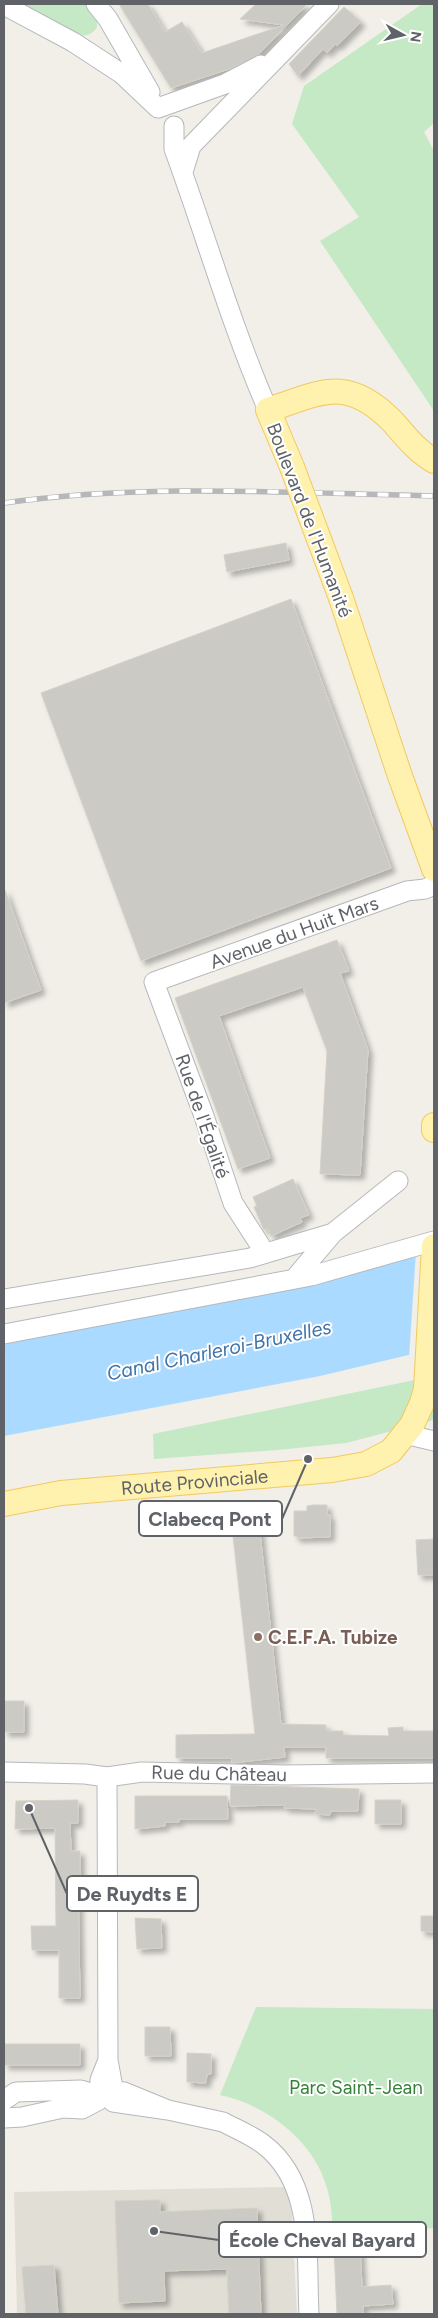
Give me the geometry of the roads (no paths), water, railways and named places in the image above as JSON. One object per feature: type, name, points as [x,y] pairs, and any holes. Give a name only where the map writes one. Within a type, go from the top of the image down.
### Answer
[{"type":"main road","points":[[268,410],[329,390],[350,392],[365,400],[385,415],[420,453],[434,461]]},
{"type":"main road","name":"Boulevard de l'Humanité","points":[[268,410],[292,467],[341,598],[396,767],[434,869]]},
{"type":"main road","points":[[434,1124],[434,1130]]},
{"type":"main road","name":"Route Provinciale","points":[[4,1504],[61,1493],[338,1469],[366,1464],[390,1451],[412,1425],[426,1389],[434,1246]]},
{"type":"street","points":[[96,4],[108,19],[158,108]]},
{"type":"street","points":[[182,172],[191,146],[330,4]]},
{"type":"street","points":[[4,5],[81,47],[122,74],[158,108],[191,146]]},
{"type":"street","points":[[158,108],[225,84],[279,55]]},
{"type":"street","name":"Boulevard de l'Humanité","points":[[174,126],[174,149],[251,372],[268,410]]},
{"type":"street","name":"Avenue du Huit Mars","points":[[154,982],[407,891],[425,889],[434,885]]},
{"type":"street","name":"Rue de l'Égalité","points":[[154,982],[204,1116],[233,1203],[260,1245]]},
{"type":"street","points":[[294,1279],[333,1233],[398,1181]]},
{"type":"street","points":[[4,1299],[250,1258],[333,1233]]},
{"type":"street","points":[[4,1334],[294,1279],[434,1241]]},
{"type":"street","points":[[405,1434],[434,1441]]},
{"type":"street","name":"Rue du Château","points":[[4,1772],[85,1774],[107,1777],[150,1772],[434,1774]]},
{"type":"street","points":[[106,2094],[108,2060],[107,1777]]},
{"type":"street","points":[[4,2100],[16,2092],[80,2090],[106,2094],[223,2122],[263,2144],[281,2162],[292,2178],[301,2201],[304,2219],[309,2314]]},
{"type":"street","points":[[4,2110],[4,2117],[63,2108],[82,2109],[106,2094]]},
{"type":"water","name":"Canal Charleroi-Bruxelles","points":[[434,1248],[434,1349],[320,1376],[4,1436],[4,1343],[312,1285]]},
{"type":"railway","points":[[4,503],[57,497],[165,491],[434,496]]},
{"type":"place","name":"Clabecq Pont","points":[[308,1459]]},
{"type":"place","name":"C.E.F.A. Tubize","points":[[258,1637]]},
{"type":"place","name":"De Ruydts E","points":[[29,1808]]},
{"type":"place","name":"École Cheval Bayard","points":[[154,2231]]},
{"type":"park label","name":"Parc Saint-Jean","points":[[356,2087]]}]
